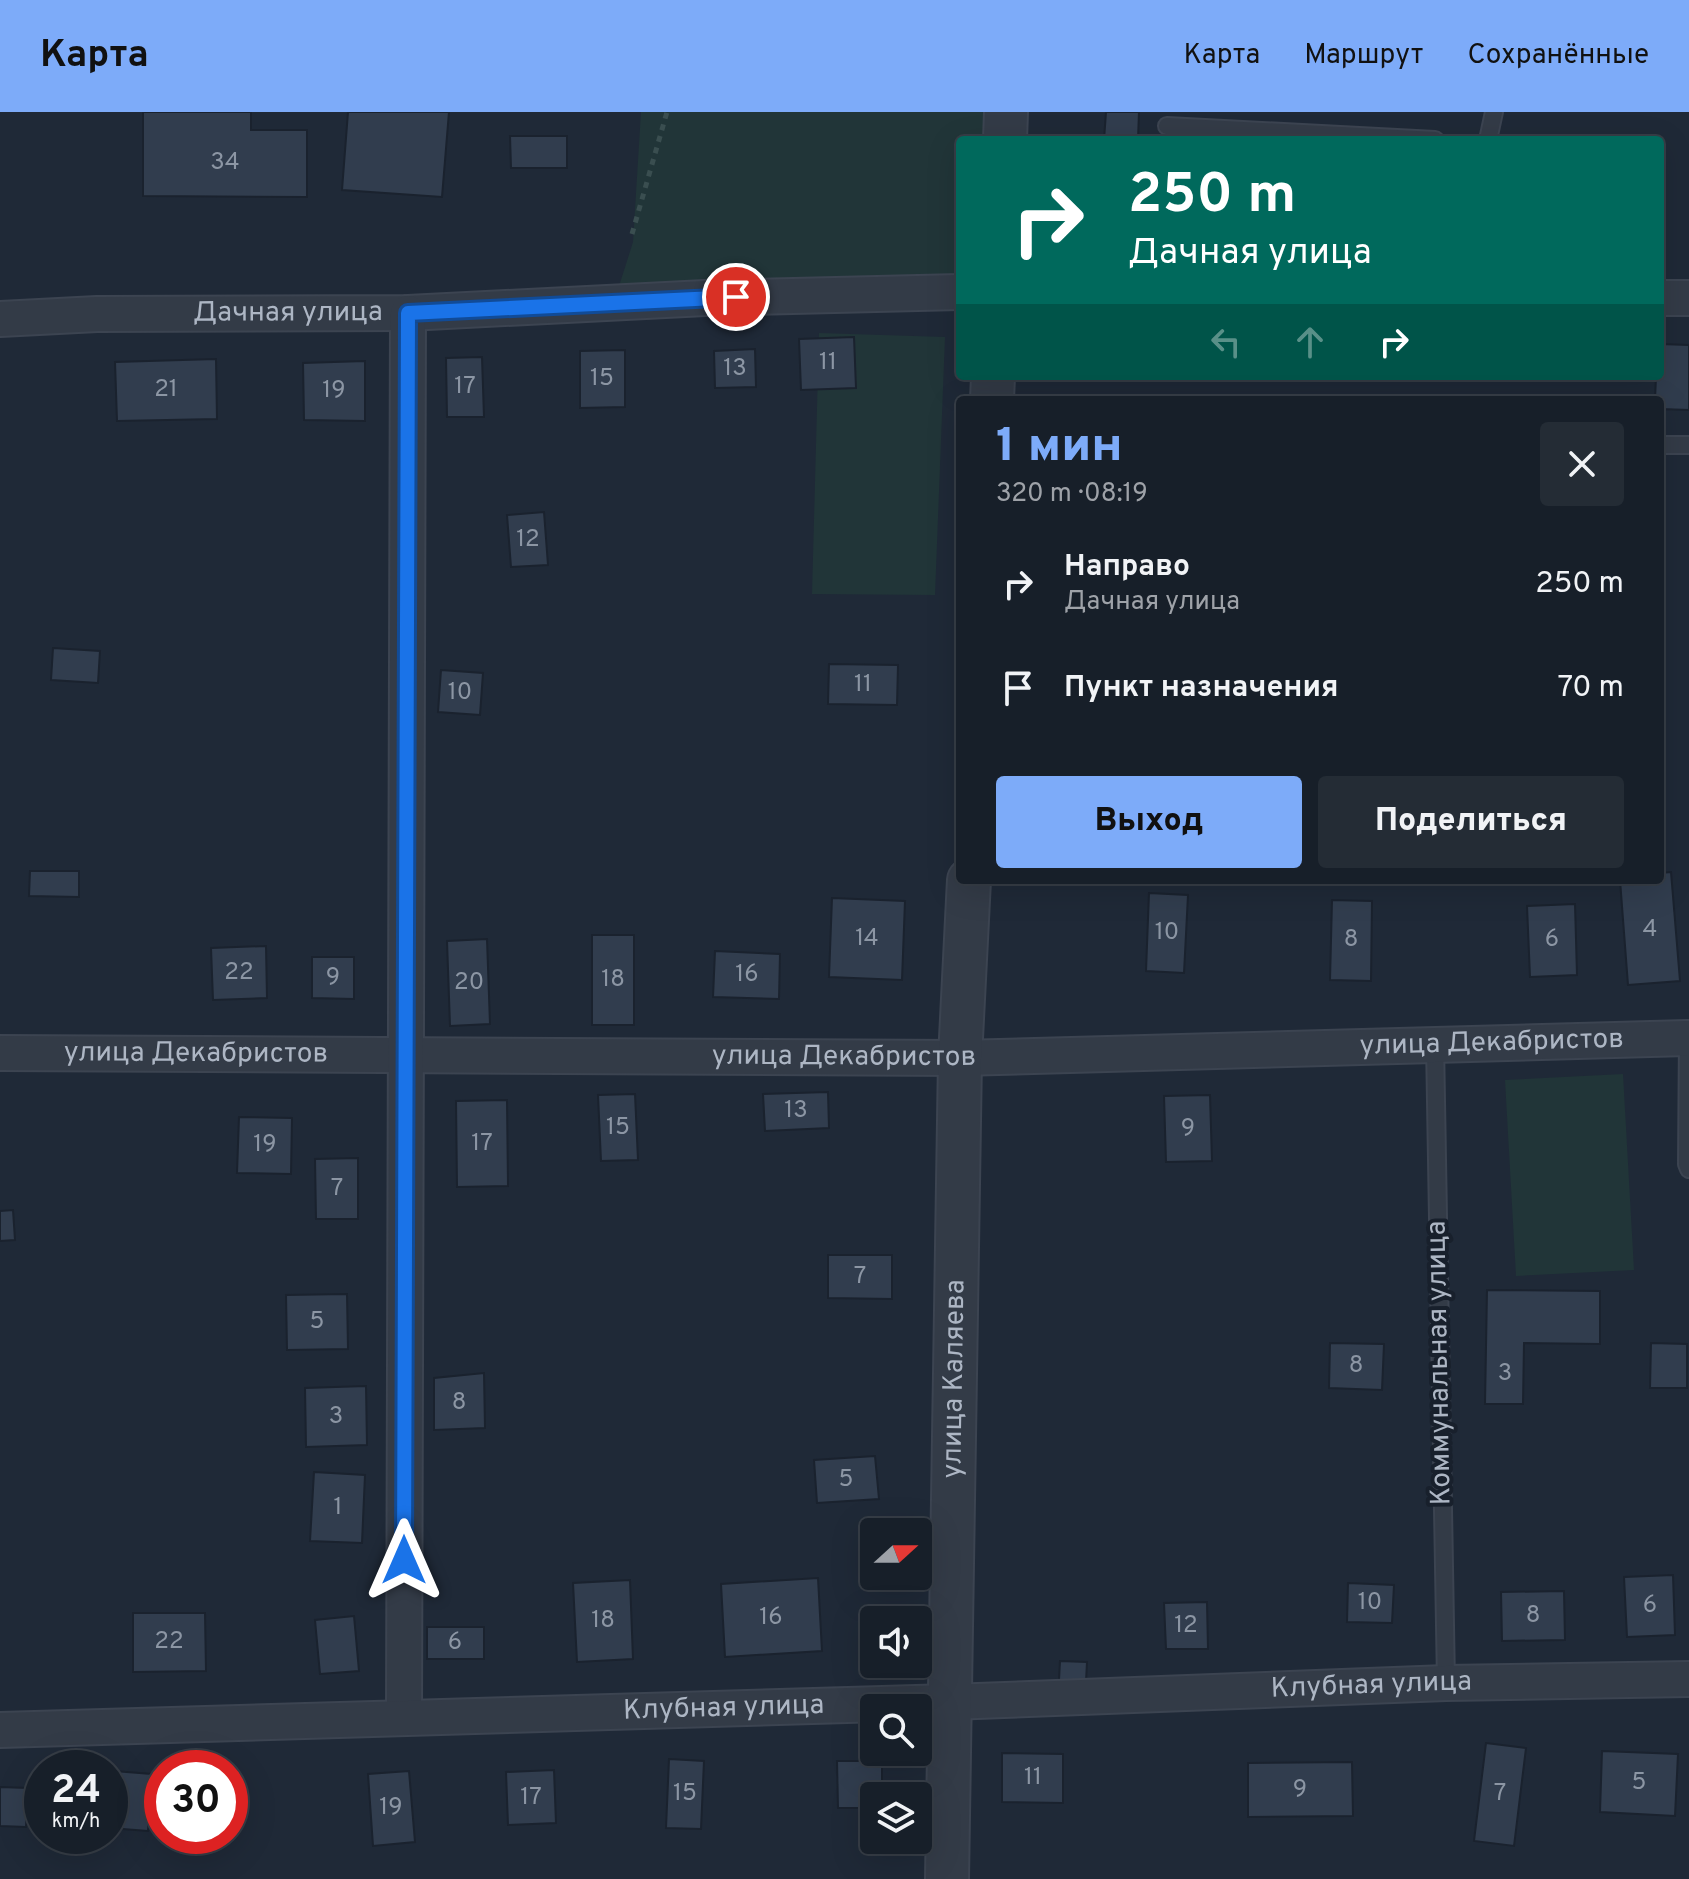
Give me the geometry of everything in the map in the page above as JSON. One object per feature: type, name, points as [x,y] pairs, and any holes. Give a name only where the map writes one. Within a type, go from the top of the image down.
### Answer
[{"type":"street","points":[[1005,136],[1006,112]]},
{"type":"street","name":"Дачная улица","points":[[0,319],[97,314],[408,313],[705,298],[956,292]]},
{"type":"street","points":[[1664,298],[1689,298]]},
{"type":"street","points":[[404,1718],[408,313]]},
{"type":"street","name":"улица Каляева","points":[[947,1879],[960,1058],[969,884]]},
{"type":"street","name":"улица Декабристов","points":[[0,1053],[960,1058],[1688,1036]]},
{"type":"street","name":"Клубная улица","points":[[0,1730],[950,1702],[1446,1683],[1689,1679]]},
{"type":"lane","points":[[1489,136],[1494,112]]},
{"type":"lane","points":[[1167,126],[1358,136]]},
{"type":"lane","points":[[1664,445],[1689,445]]},
{"type":"lane","points":[[1688,1036],[1689,1169]]},
{"type":"lane","name":"Коммунальная улица","points":[[1435,1043],[1446,1683]]},
{"type":"path","points":[[632,234],[667,112]]},
{"type":"green space","points":[[641,112],[1006,112],[1005,136],[956,136],[956,292],[614,302],[633,242]]},
{"type":"green space","points":[[819,333],[945,337],[935,595],[812,594]]},
{"type":"green space","points":[[1623,1074],[1634,1270],[1516,1276],[1505,1080]]},
{"type":"building","points":[[143,112],[251,112],[251,130],[307,130],[307,197],[143,196]]},
{"type":"building","points":[[348,112],[449,112],[442,197],[342,190]]},
{"type":"building","points":[[1106,112],[1139,112],[1138,136],[1104,136]]},
{"type":"building","points":[[510,136],[567,136],[567,168],[511,168]]},
{"type":"building","points":[[854,337],[856,388],[801,390],[799,339]]},
{"type":"building","points":[[1664,344],[1689,345],[1689,410],[1664,409],[1664,396],[1655,396],[1656,380],[1664,380]]},
{"type":"building","points":[[755,349],[756,387],[715,388],[714,351]]},
{"type":"building","points":[[625,350],[625,407],[580,408],[580,351]]},
{"type":"building","points":[[482,357],[484,417],[447,417],[446,358]]},
{"type":"building","points":[[216,359],[217,419],[117,421],[115,362]]},
{"type":"building","points":[[365,361],[365,421],[304,420],[303,363]]},
{"type":"building","points":[[544,512],[548,565],[511,567],[507,515]]},
{"type":"building","points":[[53,648],[100,651],[98,683],[51,680]]},
{"type":"building","points":[[829,664],[898,665],[897,705],[828,704]]},
{"type":"building","points":[[441,670],[483,673],[480,715],[438,712]]},
{"type":"building","points":[[30,871],[79,871],[79,897],[29,896]]},
{"type":"building","points":[[1671,872],[1680,981],[1628,985],[1620,884],[1664,884],[1664,873]]},
{"type":"building","points":[[1149,893],[1188,895],[1184,973],[1146,971]]},
{"type":"building","points":[[832,898],[905,901],[902,980],[829,977]]},
{"type":"building","points":[[1332,900],[1372,901],[1371,981],[1330,980]]},
{"type":"building","points":[[1575,904],[1577,975],[1530,977],[1527,906]]},
{"type":"building","points":[[592,935],[634,935],[634,1025],[592,1025]]},
{"type":"building","points":[[487,939],[490,1024],[450,1026],[447,941]]},
{"type":"building","points":[[266,946],[267,998],[213,1000],[211,948]]},
{"type":"building","points":[[715,951],[780,954],[779,999],[713,997]]},
{"type":"building","points":[[312,957],[354,957],[354,999],[312,998]]},
{"type":"building","points":[[828,1092],[829,1128],[765,1131],[763,1094]]},
{"type":"building","points":[[635,1094],[638,1160],[601,1161],[598,1095]]},
{"type":"building","points":[[1210,1095],[1212,1161],[1166,1162],[1164,1096]]},
{"type":"building","points":[[507,1100],[508,1186],[457,1187],[456,1101]]},
{"type":"building","points":[[239,1117],[292,1118],[291,1174],[237,1173]]},
{"type":"building","points":[[358,1158],[358,1219],[316,1219],[315,1159]]},
{"type":"building","points":[[13,1210],[15,1240],[0,1241],[0,1211]]},
{"type":"building","points":[[828,1255],[892,1255],[892,1299],[828,1298]]},
{"type":"building","points":[[1487,1290],[1600,1291],[1600,1344],[1524,1343],[1523,1404],[1485,1404]]},
{"type":"building","points":[[347,1294],[348,1349],[287,1350],[286,1295]]},
{"type":"building","points":[[1330,1343],[1384,1344],[1382,1390],[1329,1388]]},
{"type":"building","points":[[1651,1343],[1687,1344],[1687,1388],[1650,1388]]},
{"type":"building","points":[[484,1373],[485,1428],[434,1430],[434,1378]]},
{"type":"building","points":[[366,1386],[367,1445],[306,1447],[305,1388]]},
{"type":"building","points":[[875,1456],[879,1499],[817,1503],[814,1460]]},
{"type":"building","points":[[314,1472],[365,1475],[362,1543],[310,1541]]},
{"type":"building","points":[[1673,1575],[1675,1635],[1627,1637],[1624,1577]]},
{"type":"building","points":[[818,1578],[822,1651],[725,1657],[721,1584]]},
{"type":"building","points":[[630,1580],[633,1659],[577,1662],[573,1583]]},
{"type":"building","points":[[1348,1583],[1394,1585],[1392,1623],[1347,1622]]},
{"type":"building","points":[[1564,1591],[1565,1640],[1502,1641],[1501,1592]]},
{"type":"building","points":[[1207,1602],[1208,1649],[1166,1649],[1164,1603]]},
{"type":"building","points":[[133,1613],[205,1613],[206,1671],[133,1672]]},
{"type":"building","points":[[354,1616],[359,1671],[320,1674],[315,1620]]},
{"type":"building","points":[[427,1627],[484,1627],[484,1659],[427,1659]]},
{"type":"building","points":[[1060,1661],[1087,1662],[1086,1682],[1059,1680]]},
{"type":"building","points":[[1486,1743],[1526,1748],[1514,1846],[1474,1841]]},
{"type":"building","points":[[1602,1751],[1678,1754],[1675,1816],[1600,1812]]},
{"type":"building","points":[[1002,1753],[1063,1754],[1063,1803],[1002,1802]]},
{"type":"building","points":[[669,1759],[704,1761],[701,1829],[666,1828]]},
{"type":"building","points":[[837,1761],[860,1761],[860,1766],[882,1766],[882,1782],[860,1782],[860,1808],[838,1808]]},
{"type":"building","points":[[1352,1762],[1353,1816],[1248,1817],[1248,1763]]},
{"type":"building","points":[[554,1770],[556,1823],[508,1825],[506,1772]]},
{"type":"building","points":[[409,1771],[415,1842],[373,1846],[368,1774]]},
{"type":"building","points":[[128,1772],[144,1773],[144,1831],[128,1829]]},
{"type":"building","points":[[0,1787],[24,1788],[24,1827],[0,1826]]},
{"type":"route","points":[[404,1560],[408,313],[736,297]]}]
